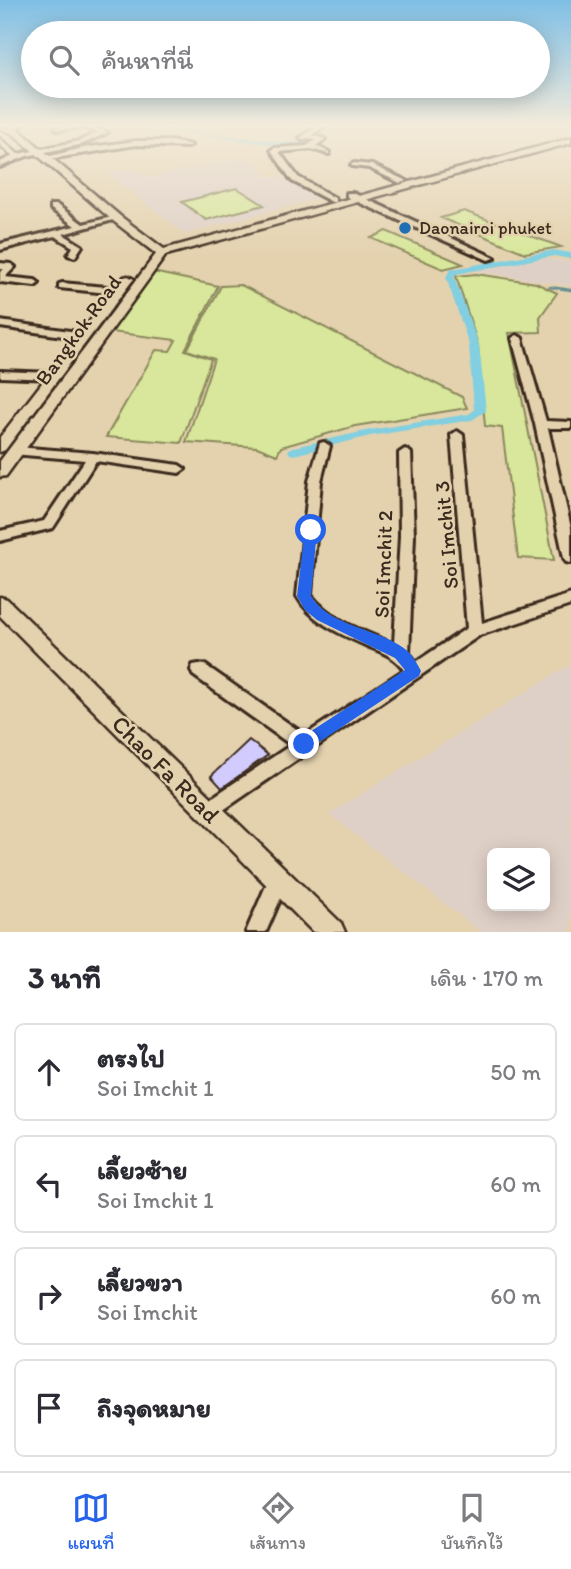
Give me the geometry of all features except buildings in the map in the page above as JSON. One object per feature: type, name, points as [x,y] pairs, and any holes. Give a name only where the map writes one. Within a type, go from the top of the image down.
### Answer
[{"type":"main road","points":[[63,169],[116,218],[158,251]]},
{"type":"main road","points":[[158,251],[448,169]]},
{"type":"main road","points":[[158,251],[455,169]]},
{"type":"main road","name":"Bangkok Road","points":[[0,447],[145,257],[158,251]]},
{"type":"main road","name":"Bangkok Road","points":[[0,472],[158,251]]},
{"type":"main road","name":"Chao Fa Road","points":[[0,604],[332,932]]},
{"type":"street","points":[[288,169],[295,179],[332,200]]},
{"type":"street","points":[[378,169],[403,181]]},
{"type":"street","points":[[354,197],[491,258]]},
{"type":"street","points":[[54,207],[81,226]]},
{"type":"street","points":[[0,247],[116,218]]},
{"type":"street","points":[[56,233],[78,246],[72,255]]},
{"type":"street","points":[[0,266],[10,266],[0,278]]},
{"type":"street","points":[[0,278],[35,283]]},
{"type":"street","points":[[62,286],[118,291]]},
{"type":"street","points":[[0,324],[84,336]]},
{"type":"street","points":[[517,338],[541,424],[571,558]]},
{"type":"street","points":[[0,374],[54,376]]},
{"type":"street","points":[[541,424],[571,425]]},
{"type":"street","name":"Soi Imchit 3","points":[[457,435],[475,631]]},
{"type":"street","points":[[324,446],[315,481],[304,596],[310,606],[322,616],[401,654],[414,671]]},
{"type":"street","points":[[16,451],[93,457],[179,469]]},
{"type":"street","name":"Soi Imchit 2","points":[[401,654],[407,536],[405,453]]},
{"type":"street","points":[[0,536],[48,524],[93,457]]},
{"type":"street","points":[[207,811],[475,631],[571,598]]},
{"type":"street","points":[[199,670],[304,744]]},
{"type":"street","points":[[256,932],[278,881]]},
{"type":"shaded area","points":[[135,169],[151,177],[186,169],[262,169],[267,177],[287,177],[323,197],[185,234],[107,173]]},
{"type":"shaded area","points":[[546,258],[571,262],[571,286],[476,271]]},
{"type":"shaded area","points":[[571,666],[571,932],[481,932],[329,814]]},
{"type":"green space","points":[[237,188],[264,205],[206,220],[182,202]]},
{"type":"green space","points":[[464,211],[561,247],[525,253],[441,218]]},
{"type":"green space","points":[[386,231],[463,264],[443,269],[371,238]]},
{"type":"green space","points":[[153,272],[218,286],[185,350],[211,359],[181,443],[106,437],[156,350],[170,351],[176,340],[111,332]]},
{"type":"green space","points":[[476,274],[536,283],[557,293],[540,317],[541,332],[509,333],[554,560],[518,558],[502,428],[485,426],[478,345],[456,276]]},
{"type":"green space","points":[[241,285],[462,397],[467,408],[355,426],[281,447],[277,455],[257,447],[186,442],[214,359],[187,350],[221,286]]},
{"type":"waterway","points":[[294,451],[370,433],[472,417],[480,411],[474,345],[450,277],[453,272],[554,253],[571,256]]},
{"type":"waterway","points":[[550,287],[571,290]]},
{"type":"place","name":"Daonairoi phuket","points":[[405,228]]},
{"type":"route","points":[[304,744],[414,671],[401,654],[322,616],[310,606],[304,596],[311,530]]}]
